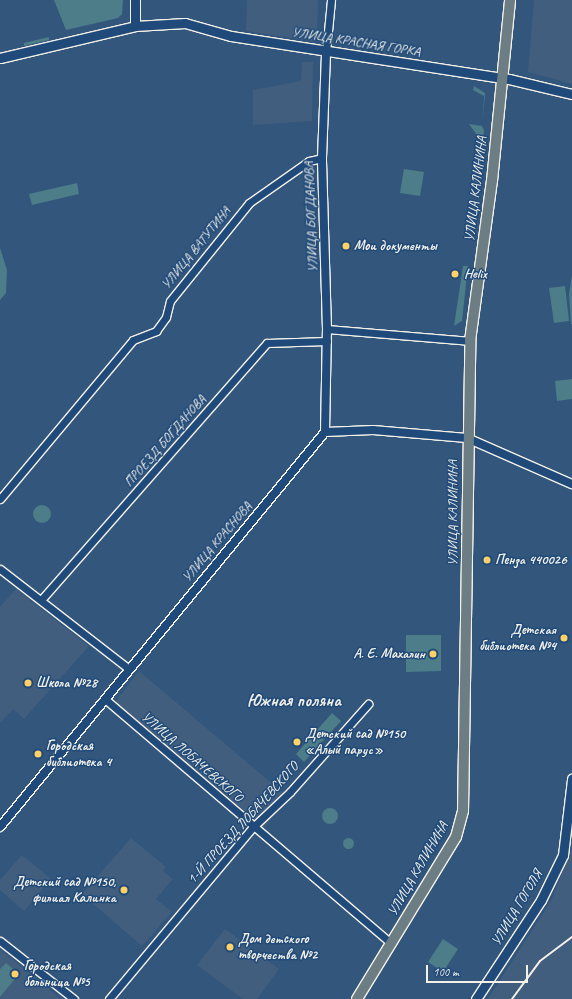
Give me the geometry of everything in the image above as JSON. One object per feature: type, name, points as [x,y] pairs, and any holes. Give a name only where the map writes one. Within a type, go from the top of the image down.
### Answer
[{"type":"main road","points":[[135,0],[135,26]]},
{"type":"main road","name":"УЛИЦА КАЛИНИНА","points":[[357,999],[456,838],[463,811],[467,438],[470,340],[510,0]]},
{"type":"main road","name":"УЛИЦА КРАСНАЯ ГОРКА","points":[[0,58],[135,26],[186,23],[206,32],[326,52],[502,78],[572,94]]},
{"type":"main road","name":"УЛИЦА ГОГОЛЯ","points":[[476,999],[541,900],[563,855],[572,778]]},
{"type":"street","name":"УЛИЦА БОГДАНОВА","points":[[324,432],[327,329],[322,158],[326,52],[331,0]]},
{"type":"street","name":"УЛИЦА ВАТУТИНА","points":[[0,499],[133,340],[156,331],[166,317],[170,301],[249,203],[309,161],[322,158]]},
{"type":"street","points":[[327,329],[470,340]]},
{"type":"street","name":"ПРОЕЗД БОГДАНОВА","points":[[41,600],[266,345],[327,341]]},
{"type":"street","points":[[324,432],[374,430],[467,438],[572,484]]},
{"type":"street","name":"УЛИЦА КРАСНОВА","points":[[0,827],[324,432]]},
{"type":"street","points":[[0,569],[130,669]]},
{"type":"street","name":"УЛИЦА ЛОБАЧЕВСКОГО","points":[[105,699],[253,827],[391,943]]},
{"type":"street","name":"1-Й ПРОЕЗД ЛОБАЧЕВСКОГО","points":[[109,999],[253,827],[290,792],[368,704]]},
{"type":"street","points":[[0,941],[74,999]]},
{"type":"shaded area","points":[[247,0],[318,0],[317,42],[246,31]]},
{"type":"shaded area","points":[[534,0],[572,0],[572,84],[528,72]]},
{"type":"shaded area","points":[[302,62],[313,62],[312,121],[253,125],[253,90],[301,81]]},
{"type":"shaded area","name":"Школа №28","points":[[16,589],[89,646],[24,719],[13,709],[0,723],[0,607]]},
{"type":"shaded area","points":[[139,671],[289,798],[262,830],[113,705]]},
{"type":"shaded area","name":"Детский сад №150, филиал Калинка","points":[[131,838],[166,867],[163,871],[173,879],[156,899],[172,912],[142,946],[82,894]]},
{"type":"shaded area","points":[[572,848],[572,999],[488,999],[551,901]]},
{"type":"shaded area","points":[[22,855],[51,879],[24,911],[0,890],[0,880]]},
{"type":"shaded area","name":"Дом детского творчества №2","points":[[225,929],[279,969],[257,999],[243,999],[197,965]]},
{"type":"shaded area","name":"Городская больница №5","points":[[0,949],[61,999],[0,999]]},
{"type":"green space","points":[[54,0],[123,0],[122,14],[118,18],[66,30]]},
{"type":"green space","points":[[49,37],[49,40],[24,46],[24,43]]},
{"type":"green space","points":[[474,86],[485,93],[483,120],[484,96],[473,90]]},
{"type":"green space","points":[[469,124],[482,126],[484,130],[478,185],[473,185],[479,138]]},
{"type":"green space","points":[[404,169],[424,172],[420,196],[400,193]]},
{"type":"green space","points":[[77,183],[79,194],[32,205],[29,194]]},
{"type":"green space","points":[[0,248],[7,270],[6,293],[0,300]]},
{"type":"green space","points":[[463,266],[468,266],[462,321],[454,326]]},
{"type":"green space","points":[[572,275],[572,324],[571,324],[569,294]]},
{"type":"green space","points":[[565,286],[569,321],[554,323],[549,288]]},
{"type":"green space","points":[[572,379],[572,399],[557,401],[555,381]]},
{"type":"green space","points":[[38,505],[46,505],[51,510],[49,521],[46,523],[38,523],[33,518],[33,510]]},
{"type":"green space","points":[[406,635],[441,635],[441,671],[406,672]]},
{"type":"green space","points":[[332,713],[341,721],[304,762],[296,754]]},
{"type":"green space","points":[[330,808],[336,810],[338,816],[336,822],[330,824],[324,822],[322,816],[324,810]]},
{"type":"green space","points":[[348,837],[352,839],[354,843],[352,847],[348,849],[344,847],[342,843],[344,839]]},
{"type":"green space","points":[[443,939],[458,949],[443,972],[428,962]]},
{"type":"green space","points":[[6,963],[19,974],[0,997],[0,969]]},
{"type":"railway","points":[[512,999],[540,961],[572,937]]},
{"type":"place","name":"Мои документы","points":[[346,246]]},
{"type":"place","name":"Helix","points":[[455,274]]},
{"type":"place","name":"Пенза 440026","points":[[487,560]]},
{"type":"place","name":"Детская библиотека №4","points":[[564,638]]},
{"type":"place","name":"А. Е. Махалин","points":[[433,654]]},
{"type":"place","name":"Школа №28","points":[[28,683]]},
{"type":"place","name":"Детский сад №150 «Алый парус»","points":[[297,742]]},
{"type":"place","name":"Городская библиотека 4","points":[[38,754]]},
{"type":"place","name":"Детский сад №150, филиал Калинка","points":[[124,890]]},
{"type":"place","name":"Дом детского творчества №2","points":[[230,947]]},
{"type":"place","name":"Городская больница №5","points":[[15,974]]},
{"type":"district","name":"Южная поляна","points":[[294,700]]}]
